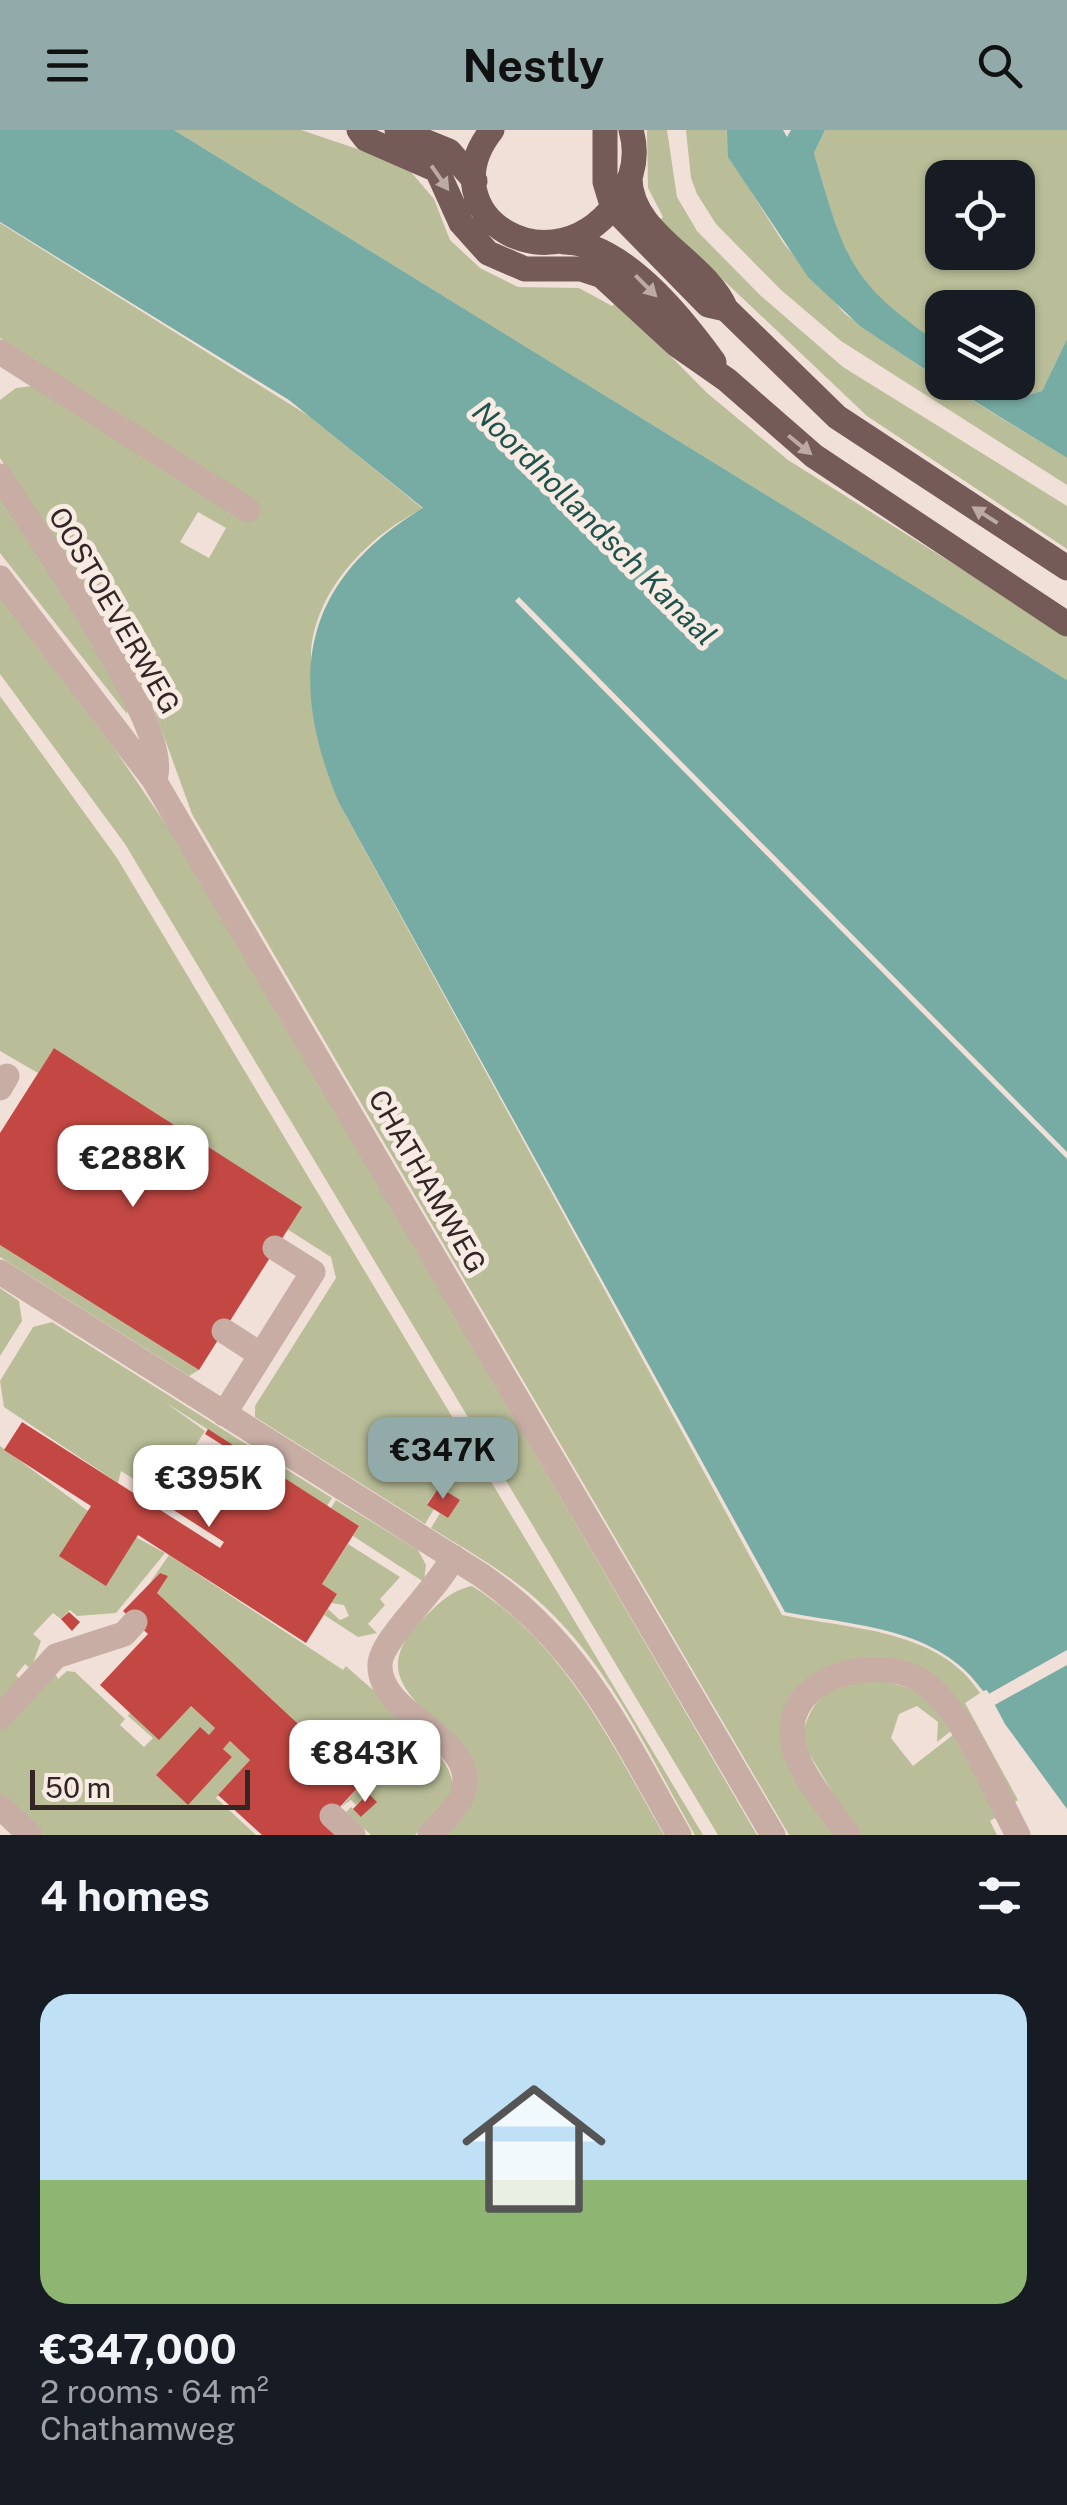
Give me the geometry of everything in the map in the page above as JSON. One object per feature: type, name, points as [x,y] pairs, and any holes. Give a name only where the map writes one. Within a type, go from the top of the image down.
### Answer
[{"type":"main road","points":[[359,130],[366,139],[438,170],[461,223],[488,253],[525,269],[580,269],[602,276],[677,346],[727,380],[839,474],[1067,624]]},
{"type":"main road","points":[[397,130],[449,151],[475,181]]},
{"type":"main road","points":[[492,130],[477,156],[475,181],[483,209],[507,234],[534,244],[593,244],[618,259],[692,332],[727,380]]},
{"type":"main road","points":[[605,130],[604,182],[613,208],[708,306],[726,309]]},
{"type":"main road","points":[[564,242],[591,228],[613,208],[630,179],[635,154],[631,130]]},
{"type":"main road","points":[[630,179],[639,211],[718,290],[726,309],[837,417],[1067,568]]},
{"type":"street","points":[[3,361],[248,510]]},
{"type":"street","name":"OOSTOEVERWEG","points":[[0,476],[146,714],[160,761],[154,780]]},
{"type":"street","name":"CHATHAMWEG","points":[[0,578],[154,780],[774,1835]]},
{"type":"street","points":[[224,1414],[313,1272],[275,1248]]},
{"type":"street","points":[[0,1272],[453,1557],[531,1612],[569,1651],[679,1835]]},
{"type":"street","points":[[224,1330],[262,1355]]},
{"type":"street","points":[[430,1835],[459,1802],[463,1769],[450,1749],[393,1696],[380,1666],[386,1646],[438,1585],[453,1557]]},
{"type":"street","points":[[0,1717],[56,1656],[124,1634],[134,1622]]},
{"type":"street","points":[[848,1835],[800,1760],[792,1727],[798,1704],[812,1690],[849,1674],[878,1668],[910,1674],[942,1699],[1018,1835]]},
{"type":"street","points":[[0,1807],[30,1835]]},
{"type":"street","points":[[332,1816],[352,1835]]},
{"type":"green space","points":[[174,130],[301,130],[405,165],[434,199],[450,240],[480,268],[518,287],[579,288],[612,306],[617,302],[707,393],[788,460],[1067,635],[1067,680]]},
{"type":"green space","points":[[647,130],[667,130],[677,197],[697,231],[760,295],[843,367],[1067,506],[1067,549],[867,416],[660,220],[663,217],[648,188]]},
{"type":"green space","points":[[686,130],[727,130],[752,193],[784,244],[845,314],[925,370],[925,395],[841,341],[781,290],[716,224],[691,178]]},
{"type":"green space","points":[[825,130],[1067,130],[1067,339],[1042,391],[1035,393],[1035,290],[925,290],[925,333],[868,284],[854,265],[834,218],[814,153]]},
{"type":"green space","points":[[0,223],[312,418],[423,509],[383,534],[347,568],[321,610],[314,633],[314,690],[339,803],[782,1615],[891,1635],[941,1656],[963,1672],[980,1693],[965,1703],[1018,1800],[1011,1804],[914,1666],[791,1701],[837,1835],[789,1835],[192,814],[154,709],[0,458],[0,400],[16,388],[32,386],[258,504],[0,338]],"holes":[[[198,512],[226,528],[209,558],[180,542]]]},
{"type":"green space","points":[[934,400],[972,400],[1067,458],[1067,485]]},
{"type":"green space","points":[[0,493],[127,697],[127,714],[0,553]]},
{"type":"green space","points":[[0,597],[114,748],[186,854],[757,1835],[718,1835],[125,844],[0,674]]},
{"type":"green space","points":[[0,696],[117,858],[703,1835],[695,1835],[628,1714],[568,1630],[518,1584],[431,1528],[440,1513],[448,1518],[459,1500],[439,1487],[427,1504],[434,1509],[425,1524],[255,1417],[255,1406],[336,1278],[331,1257],[287,1229],[301,1207],[54,1048],[38,1073],[0,1051]]},
{"type":"green space","points":[[0,1245],[199,1370],[189,1376],[0,1257]]},
{"type":"green space","points":[[0,1288],[19,1301],[22,1321],[0,1356]]},
{"type":"green space","points":[[52,1322],[332,1498],[327,1506],[165,1402],[205,1431],[162,1497],[121,1471],[118,1483],[4,1407],[0,1381],[33,1327]]},
{"type":"green space","points":[[0,1446],[88,1511],[165,1553],[116,1613],[77,1616],[70,1610],[61,1619],[53,1613],[33,1634],[41,1641],[31,1669],[25,1664],[16,1675],[21,1681],[0,1704]]},
{"type":"green space","points":[[336,1500],[418,1550],[426,1565],[424,1582],[353,1536],[359,1526],[331,1508]]},
{"type":"green space","points":[[348,1544],[400,1577],[380,1599],[385,1605],[368,1624],[377,1633],[358,1637],[324,1615],[328,1609],[340,1620],[349,1616],[344,1605],[331,1603],[337,1594],[322,1584]]},
{"type":"green space","points":[[169,1555],[343,1670],[346,1666],[427,1740],[450,1773],[452,1786],[442,1806],[415,1835],[371,1835],[346,1812],[351,1807],[362,1817],[376,1802],[367,1794],[356,1805],[351,1800],[341,1807],[362,1783],[157,1593],[167,1576],[160,1573],[149,1584]]},
{"type":"green space","points":[[472,1586],[534,1636],[560,1666],[604,1731],[664,1835],[445,1835],[470,1803],[475,1780],[456,1744],[412,1698],[398,1665],[402,1647],[417,1625],[449,1596]]},
{"type":"green space","points":[[67,1671],[75,1672],[125,1719],[120,1725],[144,1747],[153,1738],[128,1716],[130,1713],[191,1706],[215,1728],[209,1735],[199,1728],[156,1775],[188,1804],[232,1757],[223,1749],[230,1741],[250,1760],[216,1798],[256,1835],[43,1835],[0,1795],[0,1729],[48,1679],[56,1675],[58,1679]]},
{"type":"green space","points":[[873,1678],[920,1691],[951,1731],[937,1742],[938,1722],[917,1706],[899,1714],[891,1738],[913,1766],[953,1735],[998,1816],[990,1821],[997,1835],[858,1835],[801,1740],[811,1712],[824,1696]]},
{"type":"water","name":"Noordhollandsch Kanaal","points":[[0,130],[174,130],[1067,680],[1067,1809],[1005,1724],[987,1690],[983,1691],[943,1654],[894,1633],[785,1612],[339,803],[322,757],[313,714],[310,673],[316,635],[329,600],[351,567],[382,536],[423,508],[289,400],[0,222]]},
{"type":"water","points":[[727,130],[783,130],[787,137],[791,130],[825,130],[814,153],[843,243],[868,284],[925,333],[925,370],[860,326],[808,277],[728,157]]},
{"type":"water","points":[[1067,339],[1067,458],[973,400],[1035,400],[1035,393],[1042,391]]},
{"type":"pier","points":[[519,597],[1067,1152],[1067,1159],[515,601]]},
{"type":"pier","points":[[1067,1650],[1067,1665],[991,1707],[985,1696]]},
{"type":"building","points":[[54,1048],[302,1207],[199,1370],[0,1245],[0,1133]]},
{"type":"building","points":[[22,1422],[220,1548],[224,1542],[161,1502],[164,1498],[183,1510],[224,1446],[205,1434],[208,1429],[359,1526],[322,1584],[337,1594],[306,1643],[138,1535],[106,1586],[59,1556],[91,1506],[4,1450]]},
{"type":"building","points":[[439,1487],[460,1500],[448,1518],[427,1505]]},
{"type":"building","points":[[160,1573],[168,1576],[157,1593],[362,1783],[324,1824],[336,1835],[262,1835],[218,1795],[250,1760],[230,1741],[223,1749],[232,1757],[188,1805],[156,1775],[200,1727],[209,1735],[215,1728],[191,1706],[159,1740],[100,1685],[148,1634],[123,1611]]},
{"type":"building","points":[[69,1612],[80,1622],[72,1631],[61,1619]]},
{"type":"building","points":[[368,1793],[377,1802],[361,1817],[353,1809]]}]
